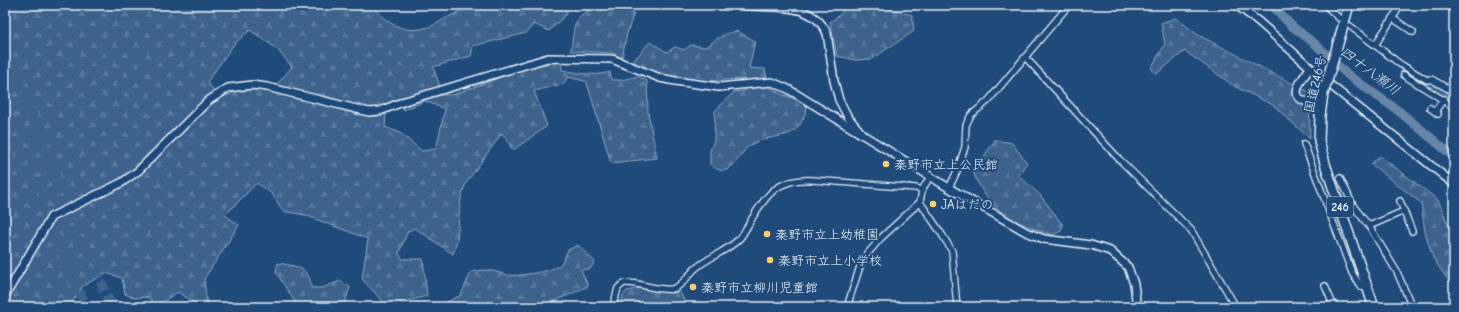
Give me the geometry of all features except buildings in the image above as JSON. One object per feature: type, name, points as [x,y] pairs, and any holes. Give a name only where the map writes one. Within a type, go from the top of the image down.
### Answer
[{"type":"highway","name":"国道246号","points":[[1349,5],[1323,94],[1321,104],[1320,141],[1326,167],[1374,307]]},
{"type":"street","points":[[741,5],[762,7],[794,6],[808,10],[818,18],[828,33],[834,81],[839,100],[848,117],[863,135]]},
{"type":"street","points":[[949,188],[963,153],[966,126],[971,115],[988,102],[1069,5]]},
{"type":"street","points":[[1236,5],[1258,20],[1310,68],[1454,184]]},
{"type":"street","points":[[1325,5],[1339,18]]},
{"type":"street","points":[[1375,44],[1401,5]]},
{"type":"street","points":[[1392,18],[1413,32]]},
{"type":"street","points":[[1350,26],[1400,64],[1427,80],[1431,80],[1454,92]]},
{"type":"street","points":[[5,296],[51,217],[121,183],[138,171],[208,101],[228,88],[238,86],[267,87],[369,112],[380,111],[405,101],[548,58],[612,59],[660,78],[719,86],[772,82],[788,89],[930,177],[1026,232],[1044,240],[1090,245],[1110,251],[1128,267],[1134,284],[1137,307]]},
{"type":"street","points":[[1026,58],[1119,159],[1191,230],[1236,307]]},
{"type":"street","points":[[1310,68],[1297,88],[1297,95],[1300,99],[1305,101],[1321,104]]},
{"type":"street","points":[[1404,75],[1454,108]]},
{"type":"street","points":[[1434,111],[1444,100]]},
{"type":"street","points":[[1304,144],[1352,273],[1358,285],[1361,287],[1367,286]]},
{"type":"street","points":[[848,307],[862,260],[881,238],[920,202],[922,190],[930,177]]},
{"type":"street","points":[[1340,178],[1354,207],[1369,226],[1397,272],[1412,307]]},
{"type":"street","points":[[613,307],[618,288],[624,283],[633,282],[654,287],[673,289],[680,285],[695,269],[740,238],[769,193],[788,182],[803,179],[916,188],[922,190]]},
{"type":"street","points":[[1400,201],[1412,231]]},
{"type":"street","points":[[920,202],[952,251],[957,307]]},
{"type":"street","points":[[1369,226],[1404,211]]},
{"type":"street","points":[[1326,286],[1334,307]]},
{"type":"green space","points":[[5,5],[372,5],[382,17],[395,25],[402,28],[417,29],[430,27],[464,10],[466,5],[561,5],[568,13],[549,31],[534,24],[526,33],[473,46],[471,56],[433,67],[443,95],[452,95],[526,68],[561,61],[562,70],[592,74],[610,72],[611,80],[622,80],[638,76],[647,81],[648,113],[657,158],[611,163],[587,83],[585,81],[568,77],[563,84],[534,91],[547,126],[513,150],[502,133],[466,183],[459,210],[456,246],[453,254],[415,228],[408,231],[399,253],[402,259],[423,259],[427,296],[410,300],[403,306],[388,307],[362,279],[368,239],[305,215],[283,211],[272,194],[257,183],[225,215],[239,225],[204,279],[207,307],[201,307],[178,292],[154,307],[145,307],[152,300],[146,297],[135,298],[125,294],[122,278],[106,273],[83,286],[69,307],[5,307]],"holes":[[[250,30],[277,49],[292,67],[269,91],[243,90],[220,99],[207,82],[234,44]],[[318,94],[365,108],[385,108],[398,99],[404,110],[425,101],[445,109],[436,149],[422,151],[400,133],[385,127],[386,114],[358,115],[315,102]]]},
{"type":"green space","points":[[601,5],[622,5],[634,13],[627,33],[622,58],[613,53],[571,51],[577,20],[584,13]]},
{"type":"green space","points":[[846,5],[876,5],[912,15],[914,31],[872,59],[856,60],[837,56],[830,22],[841,14]]},
{"type":"green space","points":[[1176,18],[1198,35],[1309,92],[1310,139],[1273,105],[1234,86],[1185,51],[1156,74],[1151,68],[1165,44],[1161,23]]},
{"type":"green space","points":[[737,31],[755,41],[749,68],[765,69],[769,87],[781,94],[803,101],[807,108],[803,120],[792,132],[761,140],[752,144],[729,169],[723,171],[710,164],[710,151],[714,140],[715,111],[734,92],[745,91],[744,79],[704,81],[665,75],[636,65],[634,60],[650,42],[667,52],[675,47],[684,50],[691,45],[705,47],[725,34]]},
{"type":"green space","points":[[1409,69],[1441,89],[1454,92],[1454,103],[1443,95],[1400,72]]},
{"type":"green space","points":[[995,140],[1012,143],[1027,163],[1018,175],[1040,195],[1063,225],[1061,231],[1052,235],[1014,220],[995,207],[987,198],[973,172]]},
{"type":"green space","points":[[1380,156],[1438,200],[1454,238],[1454,286],[1452,286],[1433,258],[1425,232],[1421,203],[1371,164]]},
{"type":"green space","points":[[578,245],[595,262],[590,269],[581,270],[588,286],[551,303],[548,307],[442,307],[445,303],[461,295],[471,272],[486,270],[512,275],[544,271],[557,267],[561,264],[568,250]]},
{"type":"green space","points":[[278,263],[296,267],[305,272],[310,281],[311,288],[322,288],[340,281],[350,287],[344,306],[347,307],[298,307],[276,272]]},
{"type":"green space","points":[[642,288],[669,293],[680,292],[687,307],[621,307],[623,295],[627,291]]},
{"type":"waterway","name":"四十八瀬川","points":[[1271,5],[1293,27],[1314,43],[1348,75],[1400,112],[1454,157]]},
{"type":"tunnel","points":[[5,45],[60,188],[112,307]]},
{"type":"tunnel","points":[[5,111],[40,200],[86,307]]},
{"type":"place","name":"秦野市立上公民館","points":[[886,164]]},
{"type":"place","name":"JAはだの","points":[[933,204]]},
{"type":"place","name":"秦野市立上幼稚園","points":[[767,234]]},
{"type":"place","name":"秦野市立上小学校","points":[[770,260]]},
{"type":"place","name":"秦野市立柳川児童館","points":[[693,287]]}]
